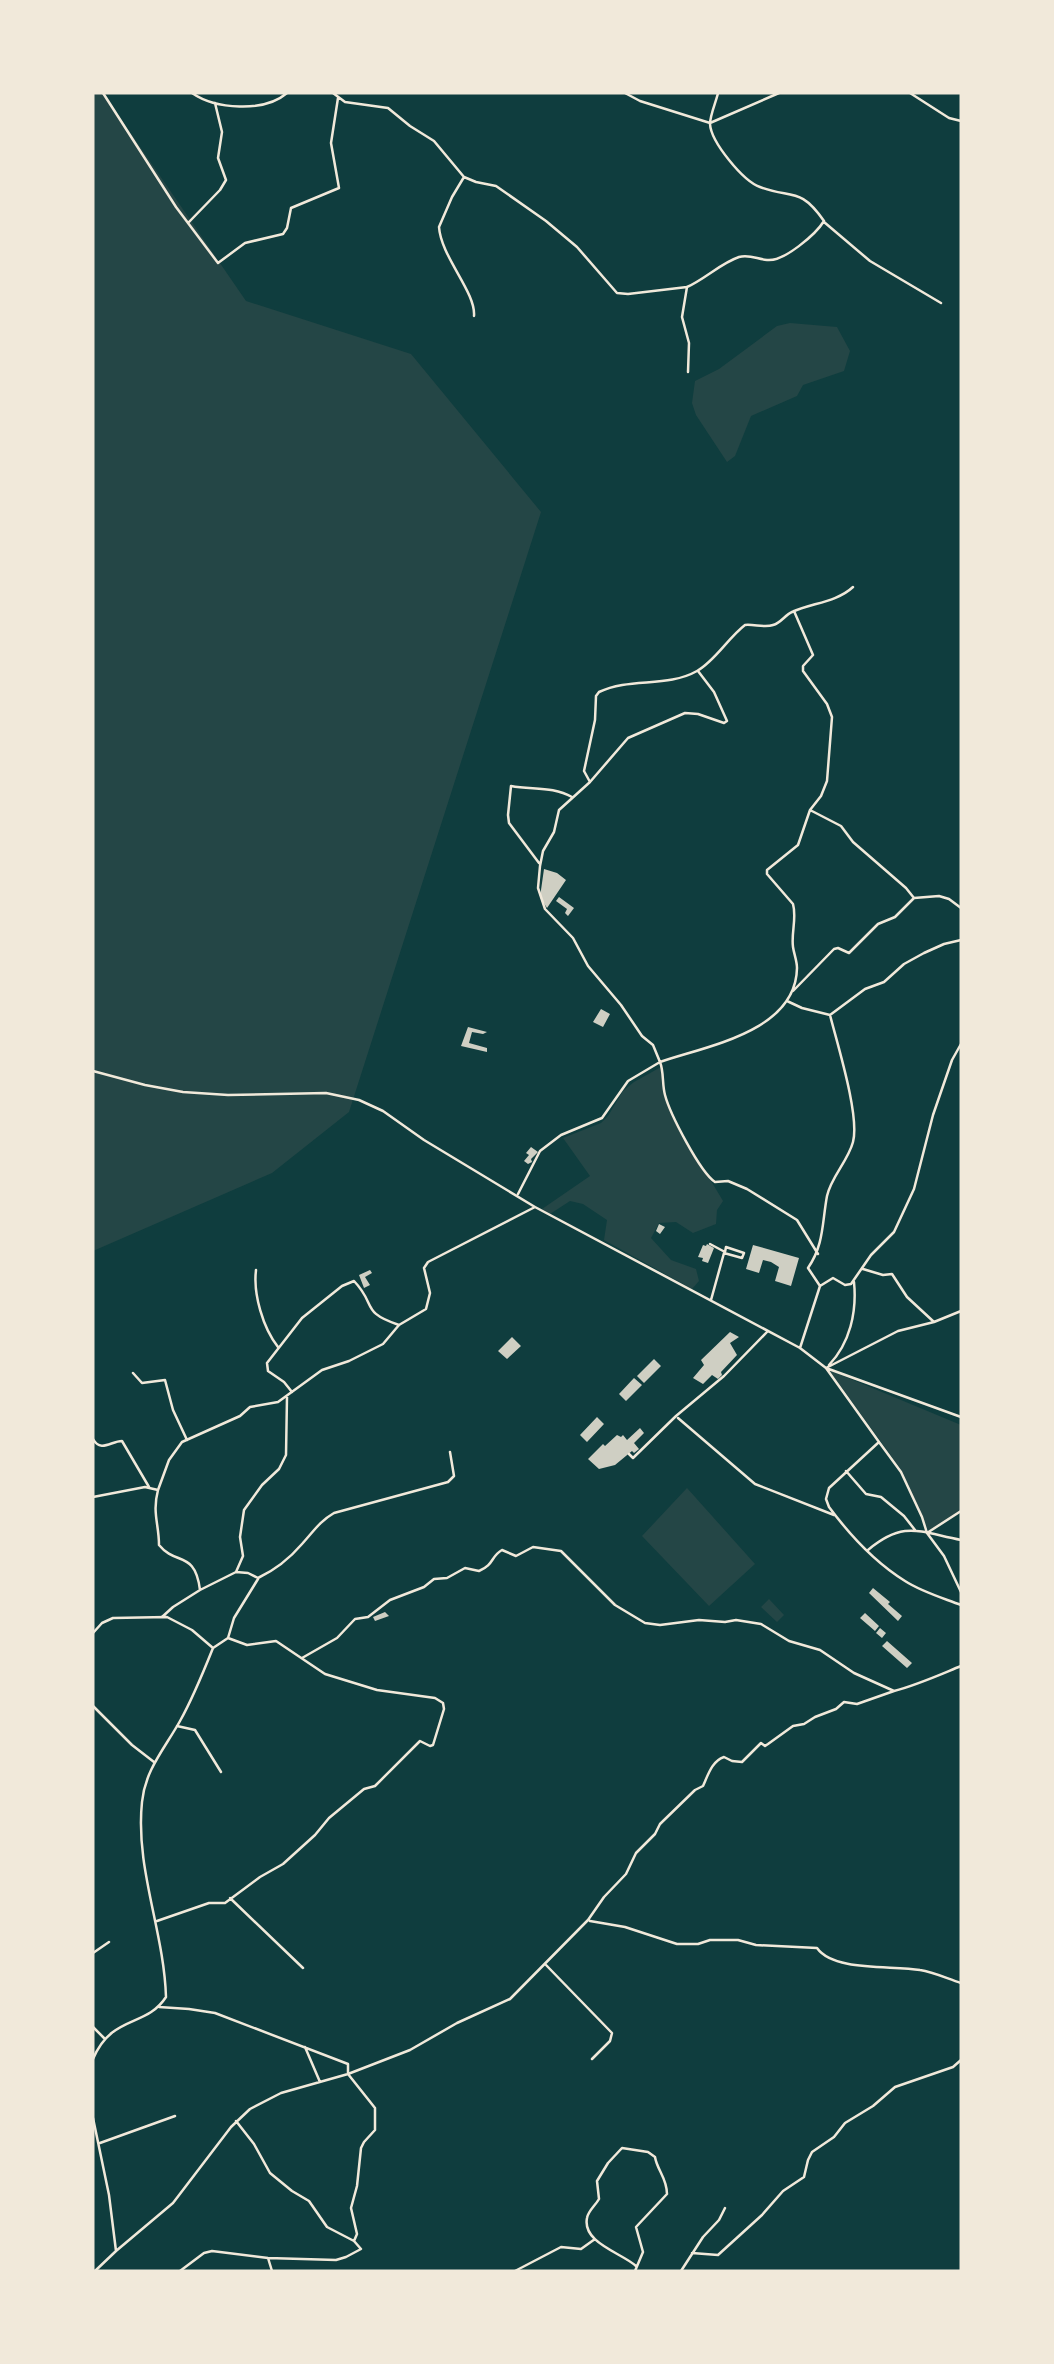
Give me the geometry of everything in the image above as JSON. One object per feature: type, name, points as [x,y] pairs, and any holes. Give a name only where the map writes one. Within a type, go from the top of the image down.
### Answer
[{"type":"street","points":[[103,93],[188,223],[218,263],[245,243],[282,234],[287,228],[290,211],[294,206],[337,190],[339,185],[331,135],[338,97]]},
{"type":"street","points":[[192,93],[215,103],[249,105],[275,100],[286,93]]},
{"type":"street","points":[[333,93],[345,102],[388,108],[434,141],[464,177],[496,186],[546,220],[578,247],[617,293],[628,295],[687,287],[738,257],[776,259],[801,244],[824,222]]},
{"type":"street","points":[[625,93],[640,101],[710,123],[779,93]]},
{"type":"street","points":[[718,93],[710,123],[719,145],[749,181],[759,187],[801,197],[824,222],[870,261],[941,303]]},
{"type":"street","points":[[910,93],[949,118],[961,121]]},
{"type":"street","points":[[188,223],[220,190],[226,180],[218,158],[222,132],[215,103]]},
{"type":"street","points":[[464,177],[440,221],[439,234],[473,303],[474,316]]},
{"type":"street","points":[[687,287],[682,317],[689,343],[688,372]]},
{"type":"street","points":[[590,782],[584,771],[595,720],[596,695],[599,692],[632,683],[665,681],[698,671],[748,624],[775,625],[794,611],[841,597],[853,587]]},
{"type":"street","points":[[792,992],[797,969],[793,947],[795,910],[793,904],[767,874],[770,866],[799,845],[810,810],[825,789],[832,717],[827,704],[803,671],[803,666],[813,654],[794,611]]},
{"type":"street","points":[[698,671],[715,692],[727,719],[726,723],[698,714],[681,713],[628,738],[590,782],[558,810],[554,832],[543,851],[538,888],[545,909],[573,938],[593,972],[621,1005],[642,1036],[653,1045],[660,1062],[664,1093],[669,1106],[705,1173],[715,1182],[728,1181],[747,1189],[797,1220],[818,1254]]},
{"type":"street","points":[[540,866],[509,823],[511,786],[555,789],[572,797]]},
{"type":"street","points":[[810,810],[841,826],[852,842],[914,898]]},
{"type":"street","points":[[518,1195],[540,1151],[561,1135],[602,1118],[628,1081],[660,1062],[751,1031],[772,1017],[834,949],[849,953],[878,923],[895,917],[904,905],[914,898],[939,896],[949,899],[961,908]]},
{"type":"street","points":[[787,1001],[830,1015],[865,989],[884,982],[904,964],[944,943],[961,940]]},
{"type":"street","points":[[820,1286],[808,1268],[818,1254],[828,1192],[852,1147],[855,1135],[851,1100],[830,1015]]},
{"type":"street","points":[[800,1348],[820,1286],[833,1278],[845,1285],[854,1282],[871,1255],[894,1232],[914,1189],[933,1115],[952,1060],[961,1044]]},
{"type":"street","points":[[93,1071],[183,1092],[228,1095],[326,1093],[363,1101],[535,1207],[800,1348],[826,1368],[901,1472],[927,1533],[943,1556],[961,1592]]},
{"type":"street","points":[[200,1590],[195,1571],[188,1562],[165,1552],[159,1545],[154,1512],[158,1490],[177,1447],[240,1416],[250,1407],[278,1402],[321,1370],[349,1361],[383,1344],[399,1325],[419,1314],[429,1303],[430,1293],[424,1273],[428,1262],[535,1207]]},
{"type":"street","points":[[710,1244],[725,1252],[726,1247],[744,1253],[742,1258],[724,1254],[711,1300]]},
{"type":"street","points":[[863,1269],[883,1275],[892,1274],[907,1297],[934,1322]]},
{"type":"street","points":[[256,1270],[261,1310],[271,1337],[278,1347]]},
{"type":"street","points":[[292,1392],[284,1382],[268,1371],[267,1363],[306,1314],[342,1286],[352,1281],[360,1287],[369,1308],[378,1318],[399,1325]]},
{"type":"street","points":[[826,1368],[841,1352],[851,1323],[855,1303],[854,1282]]},
{"type":"street","points":[[826,1368],[898,1331],[934,1322],[961,1311]]},
{"type":"street","points":[[629,1454],[633,1458],[676,1416],[724,1376],[768,1331]]},
{"type":"street","points":[[826,1368],[961,1417]]},
{"type":"street","points":[[133,1373],[142,1383],[165,1380],[173,1410],[187,1440]]},
{"type":"street","points":[[236,1572],[243,1556],[240,1537],[244,1510],[262,1485],[279,1469],[286,1455],[287,1397]]},
{"type":"street","points":[[678,1418],[755,1483],[834,1515]]},
{"type":"street","points":[[93,1439],[102,1447],[122,1441],[150,1488]]},
{"type":"street","points":[[879,1442],[828,1488],[826,1499],[834,1515],[868,1550],[906,1582],[961,1605]]},
{"type":"street","points":[[159,2007],[166,1995],[156,1921],[144,1869],[142,1813],[144,1792],[153,1762],[177,1726],[213,1648],[228,1638],[234,1618],[258,1578],[293,1553],[322,1520],[334,1513],[452,1479],[454,1476],[450,1452]]},
{"type":"street","points":[[846,1471],[866,1494],[881,1497],[904,1516],[915,1530]]},
{"type":"street","points":[[93,1497],[141,1488],[158,1490]]},
{"type":"street","points":[[927,1533],[961,1511]]},
{"type":"street","points":[[868,1550],[890,1534],[915,1530],[961,1540]]},
{"type":"street","points":[[302,1658],[337,1637],[355,1619],[368,1617],[390,1600],[424,1587],[434,1579],[447,1578],[465,1568],[479,1571],[491,1564],[495,1555],[502,1550],[516,1556],[541,1546],[566,1554],[615,1605],[645,1623],[660,1625],[699,1620],[736,1620],[761,1624],[789,1641],[820,1650],[854,1673],[894,1691]]},
{"type":"street","points":[[162,1617],[200,1590],[236,1572],[248,1573],[258,1578]]},
{"type":"street","points":[[93,1633],[102,1623],[113,1618],[162,1617],[175,1620],[213,1648]]},
{"type":"street","points":[[156,1921],[209,1903],[221,1904],[288,1860],[329,1818],[364,1789],[375,1786],[420,1741],[429,1746],[433,1745],[441,1722],[444,1706],[439,1700],[397,1694],[348,1682],[317,1670],[276,1641],[247,1645],[228,1638]]},
{"type":"street","points":[[95,2271],[176,2200],[236,2121],[250,2109],[272,2096],[348,2074],[417,2047],[457,2023],[507,2001],[546,1965],[588,1920],[604,1897],[626,1874],[636,1853],[655,1835],[660,1824],[695,1790],[703,1786],[707,1775],[720,1758],[742,1762],[761,1743],[765,1746],[793,1726],[804,1724],[836,1709],[844,1702],[857,1704],[929,1681],[935,1675],[961,1666]]},
{"type":"street","points":[[93,1706],[153,1762]]},
{"type":"street","points":[[177,1726],[195,1730],[221,1772]]},
{"type":"street","points":[[230,1898],[303,1968]]},
{"type":"street","points":[[588,1920],[625,1927],[677,1944],[738,1940],[756,1945],[817,1948],[830,1960],[865,1966],[922,1970],[961,1983]]},
{"type":"street","points":[[93,1953],[110,1942]]},
{"type":"street","points":[[546,1965],[612,2032],[610,2041],[593,2059]]},
{"type":"street","points":[[93,2059],[104,2038],[116,2028],[159,2007],[215,2013],[347,2064],[348,2074],[376,2112],[375,2130],[361,2148],[358,2182],[351,2208],[358,2234],[355,2241]]},
{"type":"street","points":[[93,2028],[104,2038]]},
{"type":"street","points":[[305,2047],[320,2082]]},
{"type":"street","points":[[692,2253],[718,2255],[762,2215],[783,2191],[804,2177],[812,2152],[834,2137],[845,2123],[873,2106],[890,2090],[953,2067],[961,2060]]},
{"type":"street","points":[[100,2143],[175,2116]]},
{"type":"street","points":[[93,2118],[100,2143],[116,2251]]},
{"type":"street","points":[[180,2271],[208,2252],[268,2258],[340,2259],[361,2249],[355,2241],[327,2227],[309,2201],[270,2173],[254,2144],[236,2121]]},
{"type":"street","points":[[635,2271],[643,2252],[636,2227],[667,2194],[656,2158],[622,2148],[608,2163],[597,2181],[599,2199],[587,2219],[588,2231],[609,2251],[636,2266]]},
{"type":"street","points":[[681,2271],[725,2208]]},
{"type":"street","points":[[515,2271],[561,2247],[581,2249],[594,2239]]},
{"type":"street","points":[[268,2258],[272,2271]]},
{"type":"shaded area","points":[[93,93],[103,93],[246,301],[411,354],[541,512],[349,1112],[272,1173],[93,1251]]},
{"type":"shaded area","points":[[790,323],[837,327],[850,351],[844,371],[803,385],[797,396],[751,416],[735,456],[727,462],[696,415],[692,403],[695,381],[719,369],[777,326]]},
{"type":"shaded area","points":[[661,1067],[664,1087],[676,1122],[723,1201],[717,1210],[716,1224],[693,1233],[676,1222],[659,1223],[651,1238],[671,1260],[696,1269],[699,1281],[692,1289],[604,1240],[607,1220],[583,1204],[570,1201],[550,1214],[542,1209],[590,1176],[563,1138],[601,1123],[623,1091]]},
{"type":"shaded area","points":[[829,1370],[961,1425],[961,1510],[929,1532],[900,1468]]},
{"type":"shaded area","points":[[687,1488],[755,1564],[709,1606],[642,1536]]},
{"type":"shaded area","points":[[769,1599],[784,1615],[777,1622],[761,1607]]},
{"type":"building","points":[[544,869],[557,873],[566,880],[547,908],[540,897]]},
{"type":"building","points":[[559,897],[574,908],[568,916],[565,913],[567,909],[556,901]]},
{"type":"building","points":[[601,1009],[610,1014],[603,1027],[593,1022]]},
{"type":"building","points":[[468,1027],[487,1032],[472,1032],[469,1043],[487,1048],[487,1052],[461,1046]]},
{"type":"building","points":[[531,1147],[538,1152],[528,1164],[524,1161]]},
{"type":"building","points":[[659,1224],[665,1227],[660,1234],[656,1231]]},
{"type":"building","points":[[703,1245],[714,1248],[708,1263],[698,1257]]},
{"type":"building","points":[[753,1245],[799,1258],[791,1286],[775,1281],[779,1267],[771,1262],[763,1260],[759,1273],[746,1269]]},
{"type":"building","points":[[370,1270],[372,1273],[365,1277],[370,1285],[364,1288],[359,1275]]},
{"type":"building","points":[[730,1332],[739,1337],[730,1343],[737,1355],[721,1372],[722,1375],[718,1379],[712,1375],[703,1384],[693,1378],[704,1365],[701,1360]]},
{"type":"building","points":[[512,1337],[521,1346],[507,1359],[498,1351]]},
{"type":"building","points":[[654,1359],[661,1366],[644,1383],[637,1376]]},
{"type":"building","points":[[634,1378],[642,1385],[626,1401],[619,1394]]},
{"type":"building","points":[[597,1417],[604,1424],[587,1442],[580,1435]]},
{"type":"building","points":[[640,1428],[644,1433],[634,1443],[639,1449],[634,1453],[632,1451],[615,1465],[599,1469],[588,1459],[617,1435],[623,1435],[627,1440]]},
{"type":"building","points":[[873,1588],[902,1616],[898,1621],[869,1593]]},
{"type":"building","points":[[385,1612],[389,1616],[375,1621],[373,1617]]},
{"type":"building","points":[[865,1613],[879,1626],[875,1631],[860,1618]]},
{"type":"building","points":[[880,1628],[886,1633],[882,1638],[876,1633]]},
{"type":"building","points":[[887,1641],[912,1663],[907,1668],[882,1646]]}]
